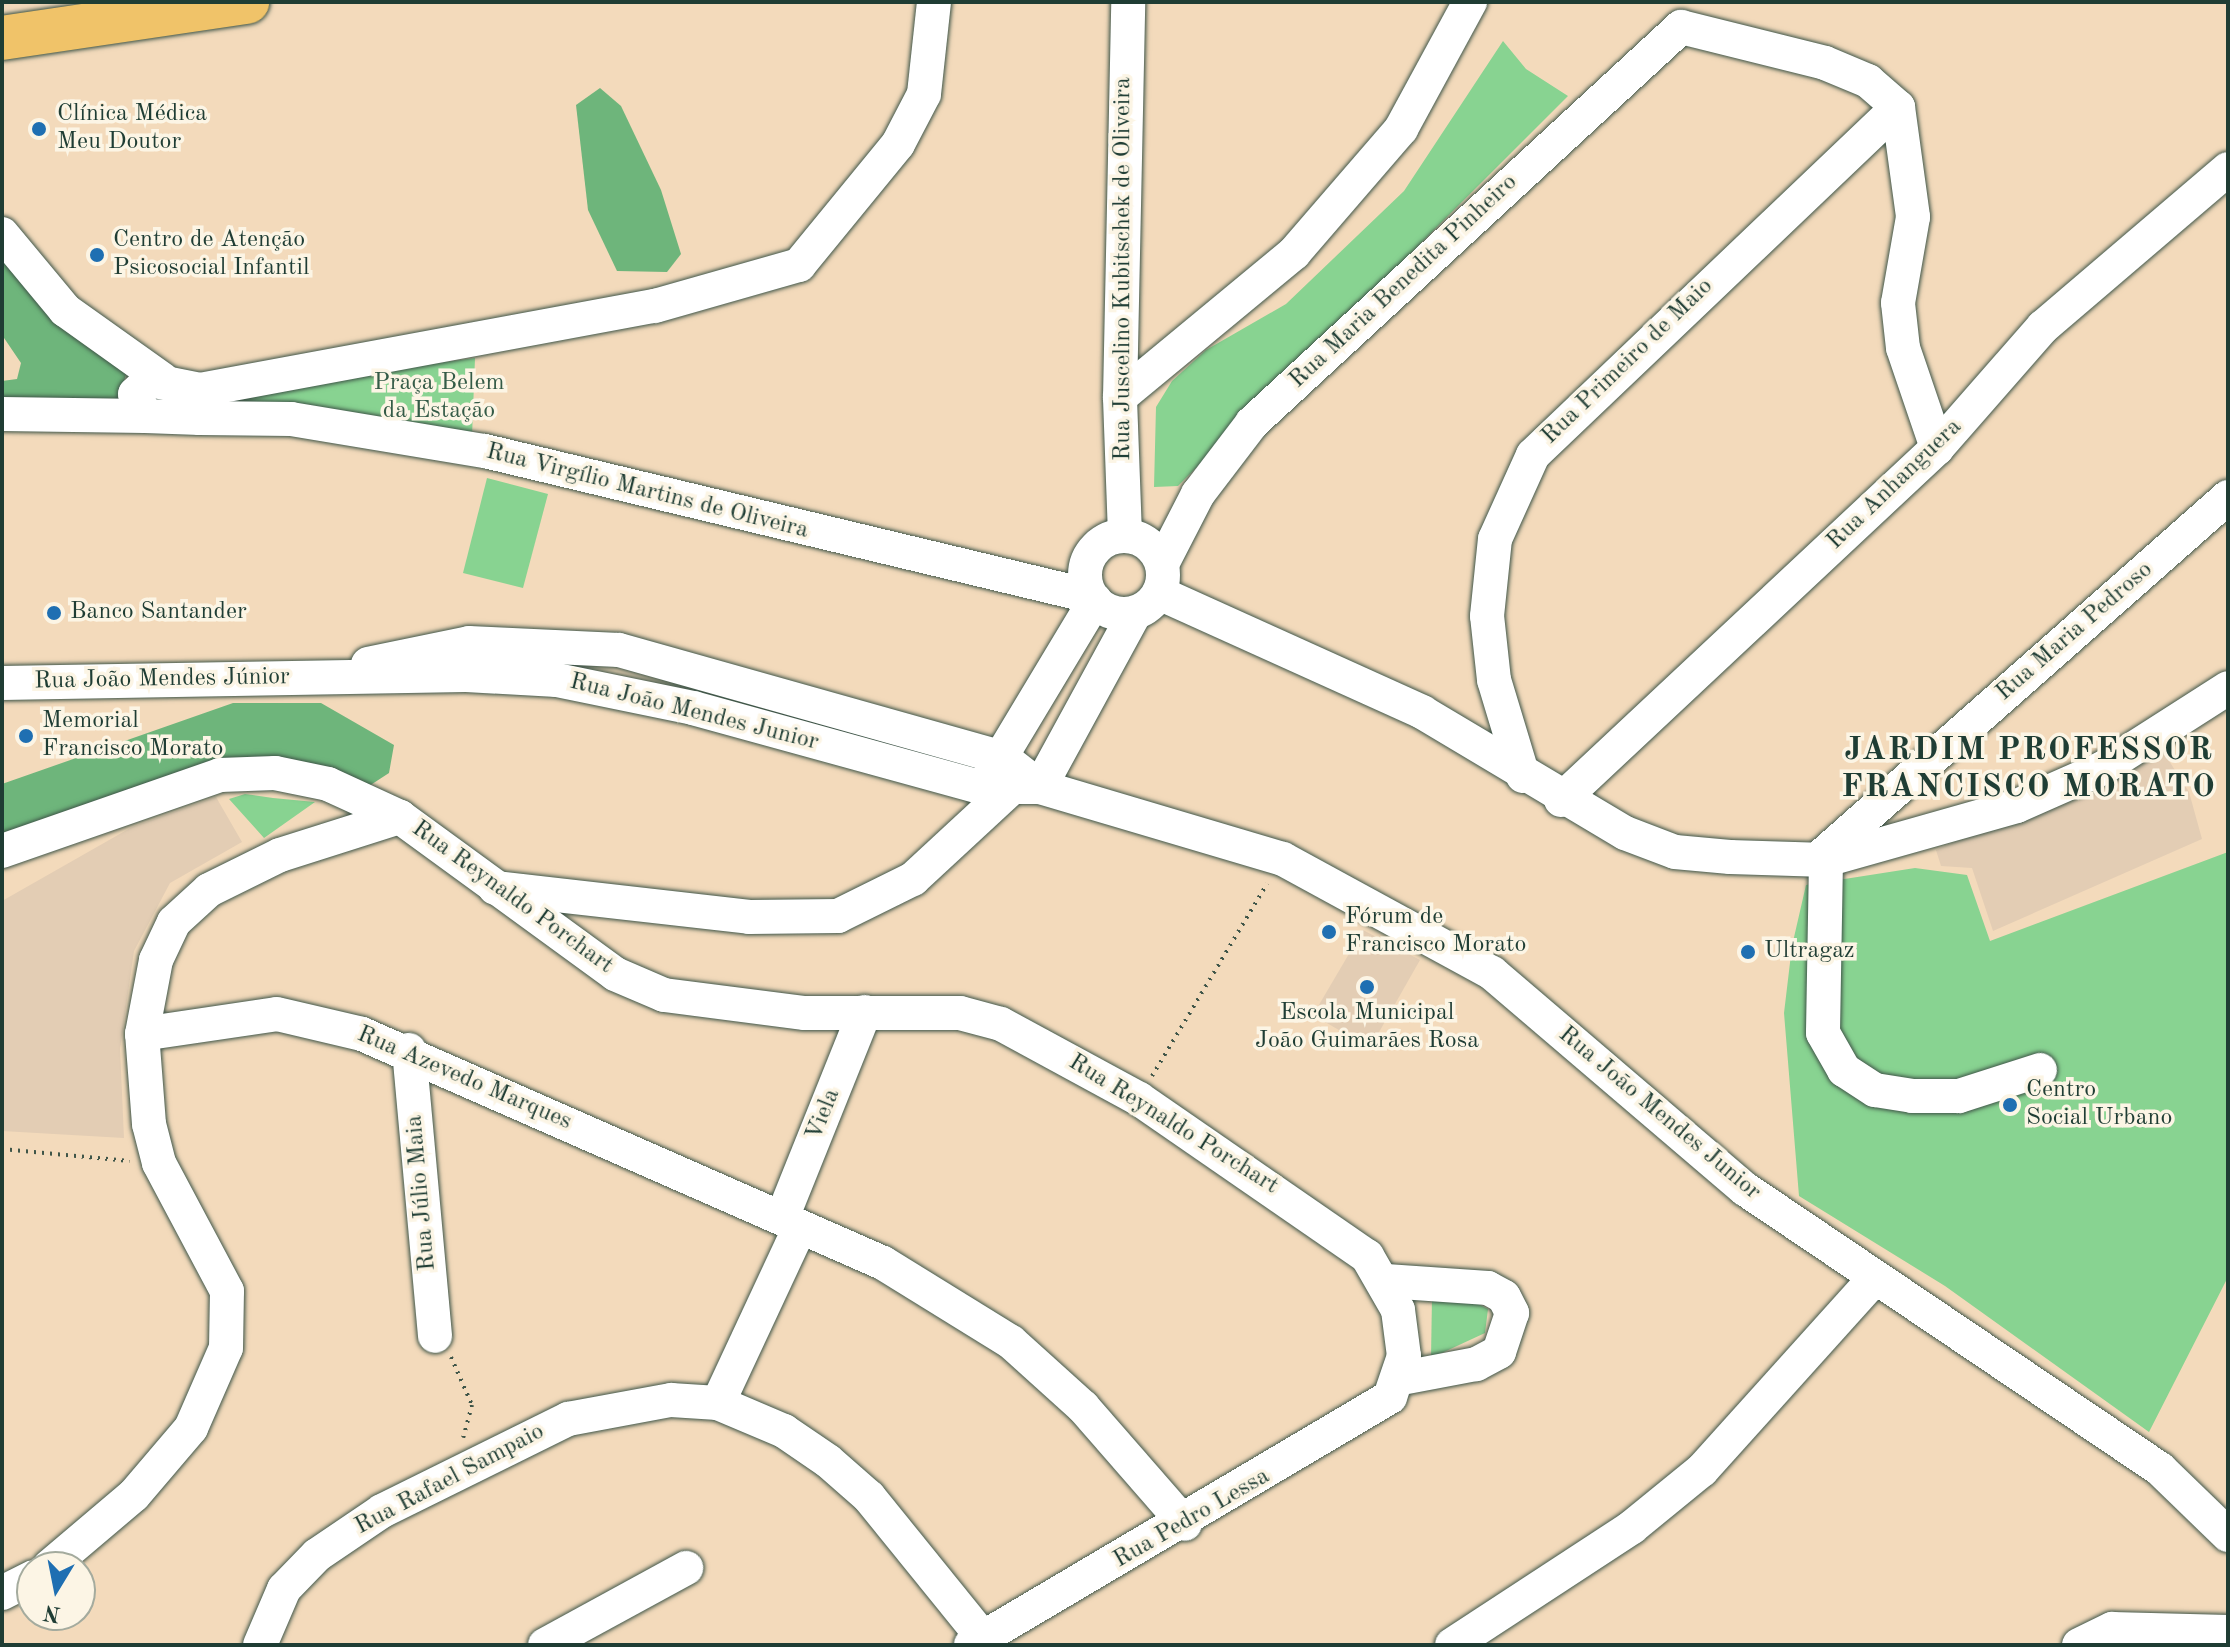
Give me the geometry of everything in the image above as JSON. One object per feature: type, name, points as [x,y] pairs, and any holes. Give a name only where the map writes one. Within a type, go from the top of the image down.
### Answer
[{"type":"main road","points":[[2,38],[237,3]]},
{"type":"street","points":[[2,414],[145,416],[655,306],[799,265],[898,144],[924,94],[934,2]]},
{"type":"street","name":"Rua Juscelino Kubitschek de Oliveira","points":[[1125,535],[1120,397],[1128,2]]},
{"type":"street","points":[[1120,397],[1294,253],[1401,129],[1470,2]]},
{"type":"street","points":[[1683,14],[1868,81],[1898,107],[1913,217],[1898,303],[1903,348],[1937,448]]},
{"type":"street","name":"Rua Maria Benedita Pinheiro","points":[[1040,787],[1152,590],[1198,494],[1252,423],[1683,14]]},
{"type":"street","name":"Rua Primeiro de Maio","points":[[1523,776],[1494,680],[1487,616],[1495,539],[1533,455],[1898,107]]},
{"type":"street","name":"Rua Anhanguera","points":[[1561,800],[1937,448],[2043,327],[2228,169]]},
{"type":"street","points":[[2,234],[65,310],[200,404]]},
{"type":"street","points":[[145,416],[135,394],[140,384],[163,380]]},
{"type":"street","name":"Rua Virgílio Martins de Oliveira","points":[[200,404],[485,451],[1092,598]]},
{"type":"street","name":"Rua Maria Pedroso","points":[[1820,861],[2228,497]]},
{"type":"street","points":[[1125,535],[1149,544],[1152,590],[1116,613],[1092,598],[1084,573],[1092,550],[1125,535]]},
{"type":"street","points":[[1152,590],[1335,668],[1561,800],[1675,852],[1820,861],[1937,833],[2075,783],[2228,688]]},
{"type":"street","points":[[490,887],[749,917],[838,916],[913,879],[993,790],[1003,758],[1092,598]]},
{"type":"street","name":"Rua João Mendes Junior","points":[[322,676],[469,643],[619,650],[1003,758],[1040,787]]},
{"type":"street","name":"Rua João Mendes Junior","points":[[322,676],[557,680],[693,708],[993,790],[1040,787],[1283,859],[1492,973],[1745,1189],[1872,1281],[2160,1469],[2228,1535]]},
{"type":"street","name":"Rua João Mendes Júnior","points":[[2,683],[322,676]]},
{"type":"street","name":"Rua Reynaldo Porchart","points":[[2,851],[220,775],[275,773],[328,784],[400,817],[490,887],[615,974],[664,995],[805,1013],[960,1013],[1001,1024],[1139,1099],[1338,1231],[1386,1281],[1398,1310],[1402,1378]]},
{"type":"street","points":[[68,1551],[134,1495],[191,1428],[226,1348],[227,1291],[159,1163],[142,1034],[156,960],[174,922],[209,890],[280,855],[400,817]]},
{"type":"street","points":[[1820,861],[1823,1033],[1844,1070],[1875,1090],[1912,1096],[1959,1096],[2040,1070]]},
{"type":"street","name":"Viela","points":[[718,1403],[791,1222],[865,1012]]},
{"type":"street","name":"Rua Azevedo Marques","points":[[142,1034],[277,1014],[409,1050],[791,1222],[937,1292],[1011,1342],[1083,1407],[1185,1524]]},
{"type":"street","name":"Rua Júlio Maia","points":[[409,1050],[435,1336]]},
{"type":"street","points":[[1386,1281],[1488,1288],[1504,1297],[1512,1313],[1499,1352],[1476,1364],[1402,1378]]},
{"type":"street","points":[[1452,1645],[1632,1527],[1702,1470],[1872,1281]]},
{"type":"street","name":"Rua Pedro Lessa","points":[[977,1641],[1326,1441],[1390,1397],[1402,1378]]},
{"type":"street","name":"Rua Rafael Sampaio","points":[[260,1645],[284,1589],[317,1555],[449,1475],[568,1419],[671,1400],[718,1403],[784,1431],[869,1497],[977,1641]]},
{"type":"street","points":[[545,1645],[686,1568]]},
{"type":"street","points":[[2079,1645],[2112,1629],[2228,1632]]},
{"type":"path","points":[[1169,1048],[1283,859]]},
{"type":"path","points":[[2,1149],[159,1163]]},
{"type":"path","points":[[435,1336],[467,1383],[472,1405],[449,1475]]},
{"type":"shaded area","points":[[2164,753],[2189,792],[2202,839],[1993,931],[1972,868],[1941,866],[1936,850]]},
{"type":"shaded area","points":[[216,797],[242,842],[170,883],[134,951],[120,1049],[124,1138],[2,1131],[2,901],[132,827]]},
{"type":"shaded area","name":"Escola Municipal João Guimarães Rosa","points":[[1363,930],[1420,960],[1370,1048],[1313,1015]]},
{"type":"green space","points":[[1503,41],[1526,69],[1568,96],[1178,486],[1154,487],[1156,407],[1172,381],[1206,350],[1286,304],[1404,191]]},
{"type":"green space","points":[[600,88],[621,106],[661,190],[681,254],[667,272],[617,271],[588,210],[576,105]]},
{"type":"green space","points":[[2,245],[126,374],[117,407],[2,406],[2,381],[17,379],[21,363],[2,335]]},
{"type":"green space","name":"Praça Belem da Estação","points":[[475,358],[472,436],[230,403],[236,390]]},
{"type":"green space","points":[[487,478],[548,494],[523,588],[463,573]]},
{"type":"green space","points":[[233,703],[321,703],[394,745],[389,773],[369,786],[309,768],[2,839],[2,784]]},
{"type":"green space","points":[[245,794],[315,802],[264,838],[229,799]]},
{"type":"green space","name":"Centro Social Urbano","points":[[2228,852],[2228,1277],[2149,1432],[1945,1286],[1799,1196],[1784,1013],[1792,946],[1806,885],[1915,868],[1967,875],[1990,941]]},
{"type":"green space","points":[[1432,1297],[1466,1298],[1488,1309],[1485,1333],[1431,1358]]},
{"type":"place","name":"Clínica Médica Meu Doutor","points":[[39,129]]},
{"type":"place","name":"Centro de Atenção Psicosocial Infantil","points":[[97,255]]},
{"type":"place","name":"Banco Santander","points":[[54,613]]},
{"type":"place","name":"Memorial Francisco Morato","points":[[26,736]]},
{"type":"place","name":"Fórum de Francisco Morato","points":[[1329,932]]},
{"type":"place","name":"Ultragaz","points":[[1748,952]]},
{"type":"place","name":"Escola Municipal João Guimarães Rosa","points":[[1367,987]]},
{"type":"place","name":"Centro Social Urbano","points":[[2010,1105]]},
{"type":"district","name":"JARDIM PROFESSOR FRANCISCO MORATO","points":[[2029,770]]}]
